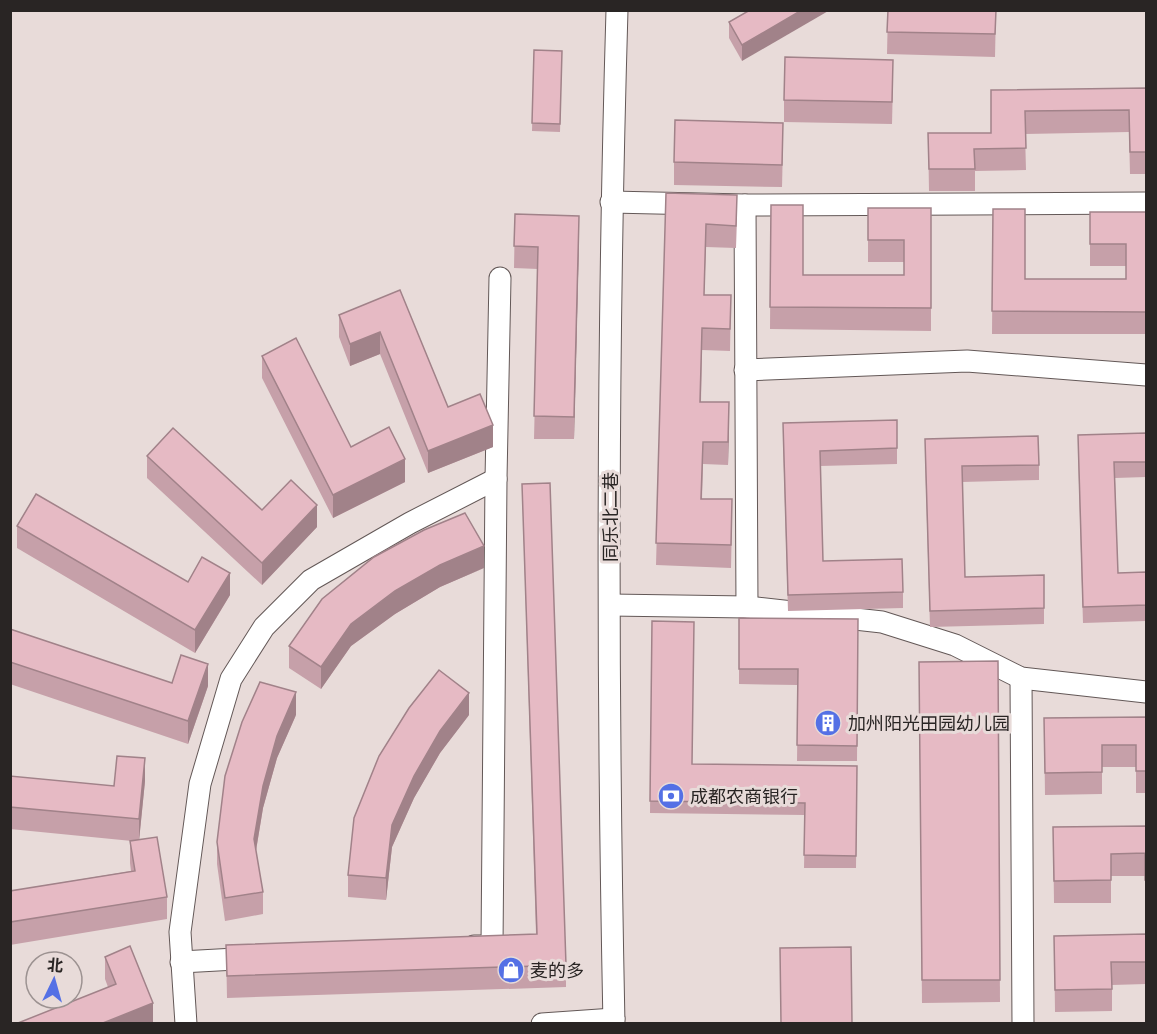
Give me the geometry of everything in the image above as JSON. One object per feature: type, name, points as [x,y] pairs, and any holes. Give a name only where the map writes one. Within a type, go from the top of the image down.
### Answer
[{"type":"street","name":"同乐北二巷","points":[[614,1021],[610,605],[611,202],[617,10]]},
{"type":"street","points":[[611,202],[745,205],[1146,204]]},
{"type":"street","points":[[745,205],[747,607]]},
{"type":"street","points":[[456,947],[492,945],[500,278]]},
{"type":"street","points":[[745,370],[967,361],[1146,375]]},
{"type":"street","points":[[186,1023],[180,932],[200,784],[231,679],[264,627],[311,580],[410,523],[496,478]]},
{"type":"street","points":[[610,605],[747,607],[882,622],[955,645],[1021,678],[1146,692]]},
{"type":"street","points":[[1021,678],[1023,1023]]},
{"type":"street","points":[[181,962],[276,957]]},
{"type":"street","points":[[542,1023],[614,1021]]},
{"type":"building","points":[[750,10],[802,10],[742,45],[729,22]]},
{"type":"building","points":[[888,10],[996,10],[995,34],[887,32]]},
{"type":"building","points":[[534,50],[562,51],[560,124],[532,123]]},
{"type":"building","points":[[785,57],[893,60],[892,102],[784,100]]},
{"type":"building","points":[[1146,88],[1146,152],[1130,152],[1129,110],[1025,111],[1026,148],[974,149],[975,169],[929,169],[928,133],[991,133],[991,90]]},
{"type":"building","points":[[675,120],[783,123],[782,165],[674,162]]},
{"type":"building","points":[[666,193],[737,195],[736,226],[706,224],[704,295],[731,295],[730,329],[702,328],[700,402],[729,402],[728,442],[703,442],[701,499],[732,499],[731,545],[656,543]]},
{"type":"building","points":[[771,205],[803,205],[803,275],[904,275],[904,240],[868,240],[868,208],[931,208],[931,308],[770,307]]},
{"type":"building","points":[[993,209],[1025,209],[1025,279],[1126,279],[1126,244],[1090,244],[1090,212],[1146,212],[1146,312],[992,311]]},
{"type":"building","points":[[515,214],[579,216],[574,417],[534,416],[538,247],[514,246]]},
{"type":"building","points":[[400,290],[448,407],[480,394],[493,425],[428,451],[380,332],[350,344],[339,315]]},
{"type":"building","points":[[296,338],[351,447],[389,427],[405,459],[333,495],[262,356]]},
{"type":"building","points":[[897,420],[897,448],[820,451],[823,561],[902,559],[903,592],[788,595],[783,423]]},
{"type":"building","points":[[173,428],[262,510],[291,480],[317,505],[262,563],[147,456]]},
{"type":"building","points":[[1146,433],[1146,462],[1114,462],[1118,573],[1146,572],[1146,605],[1083,607],[1078,435]]},
{"type":"building","points":[[1038,436],[1039,465],[962,466],[965,577],[1044,575],[1044,608],[930,611],[925,439]]},
{"type":"building","points":[[550,483],[566,965],[227,976],[226,945],[537,934],[522,484]]},
{"type":"building","points":[[36,494],[188,582],[202,557],[230,573],[195,630],[17,526]]},
{"type":"building","points":[[465,513],[484,546],[440,565],[395,591],[351,624],[321,667],[289,646],[322,599],[374,557],[424,530]]},
{"type":"building","name":"加州阳光田园幼儿园","points":[[739,618],[858,619],[857,746],[797,745],[798,669],[739,669]]},
{"type":"building","points":[[652,621],[694,622],[692,764],[857,766],[856,856],[804,855],[805,803],[650,801]]},
{"type":"building","points":[[10,629],[172,683],[181,655],[208,664],[188,721],[10,662]]},
{"type":"building","points":[[998,661],[1000,980],[922,980],[919,662]]},
{"type":"building","points":[[439,670],[469,693],[440,731],[414,776],[392,825],[386,878],[348,875],[354,818],[379,756],[409,708]]},
{"type":"building","points":[[260,682],[296,692],[277,736],[263,786],[254,839],[263,892],[225,898],[217,842],[225,776],[242,722]]},
{"type":"building","points":[[1146,717],[1146,771],[1136,771],[1136,745],[1102,745],[1102,772],[1045,773],[1044,718]]},
{"type":"building","points":[[117,756],[145,758],[139,819],[10,807],[10,776],[114,786]]},
{"type":"building","points":[[1146,826],[1146,880],[1145,853],[1111,854],[1111,880],[1054,881],[1053,827]]},
{"type":"building","points":[[157,837],[167,897],[10,922],[10,891],[135,871],[130,841]]},
{"type":"building","points":[[1146,934],[1146,962],[1111,962],[1112,989],[1055,990],[1054,936]]},
{"type":"building","points":[[130,946],[153,1003],[103,1023],[18,1023],[51,1010],[84,1010],[84,997],[116,984],[105,957]]},
{"type":"building","points":[[851,947],[852,1023],[781,1023],[780,948]]},
{"type":"place","name":"加州阳光田园幼儿园","points":[[828,723]]},
{"type":"place","name":"成都农商银行","points":[[671,796]]},
{"type":"place","name":"麦的多","points":[[511,970]]}]
